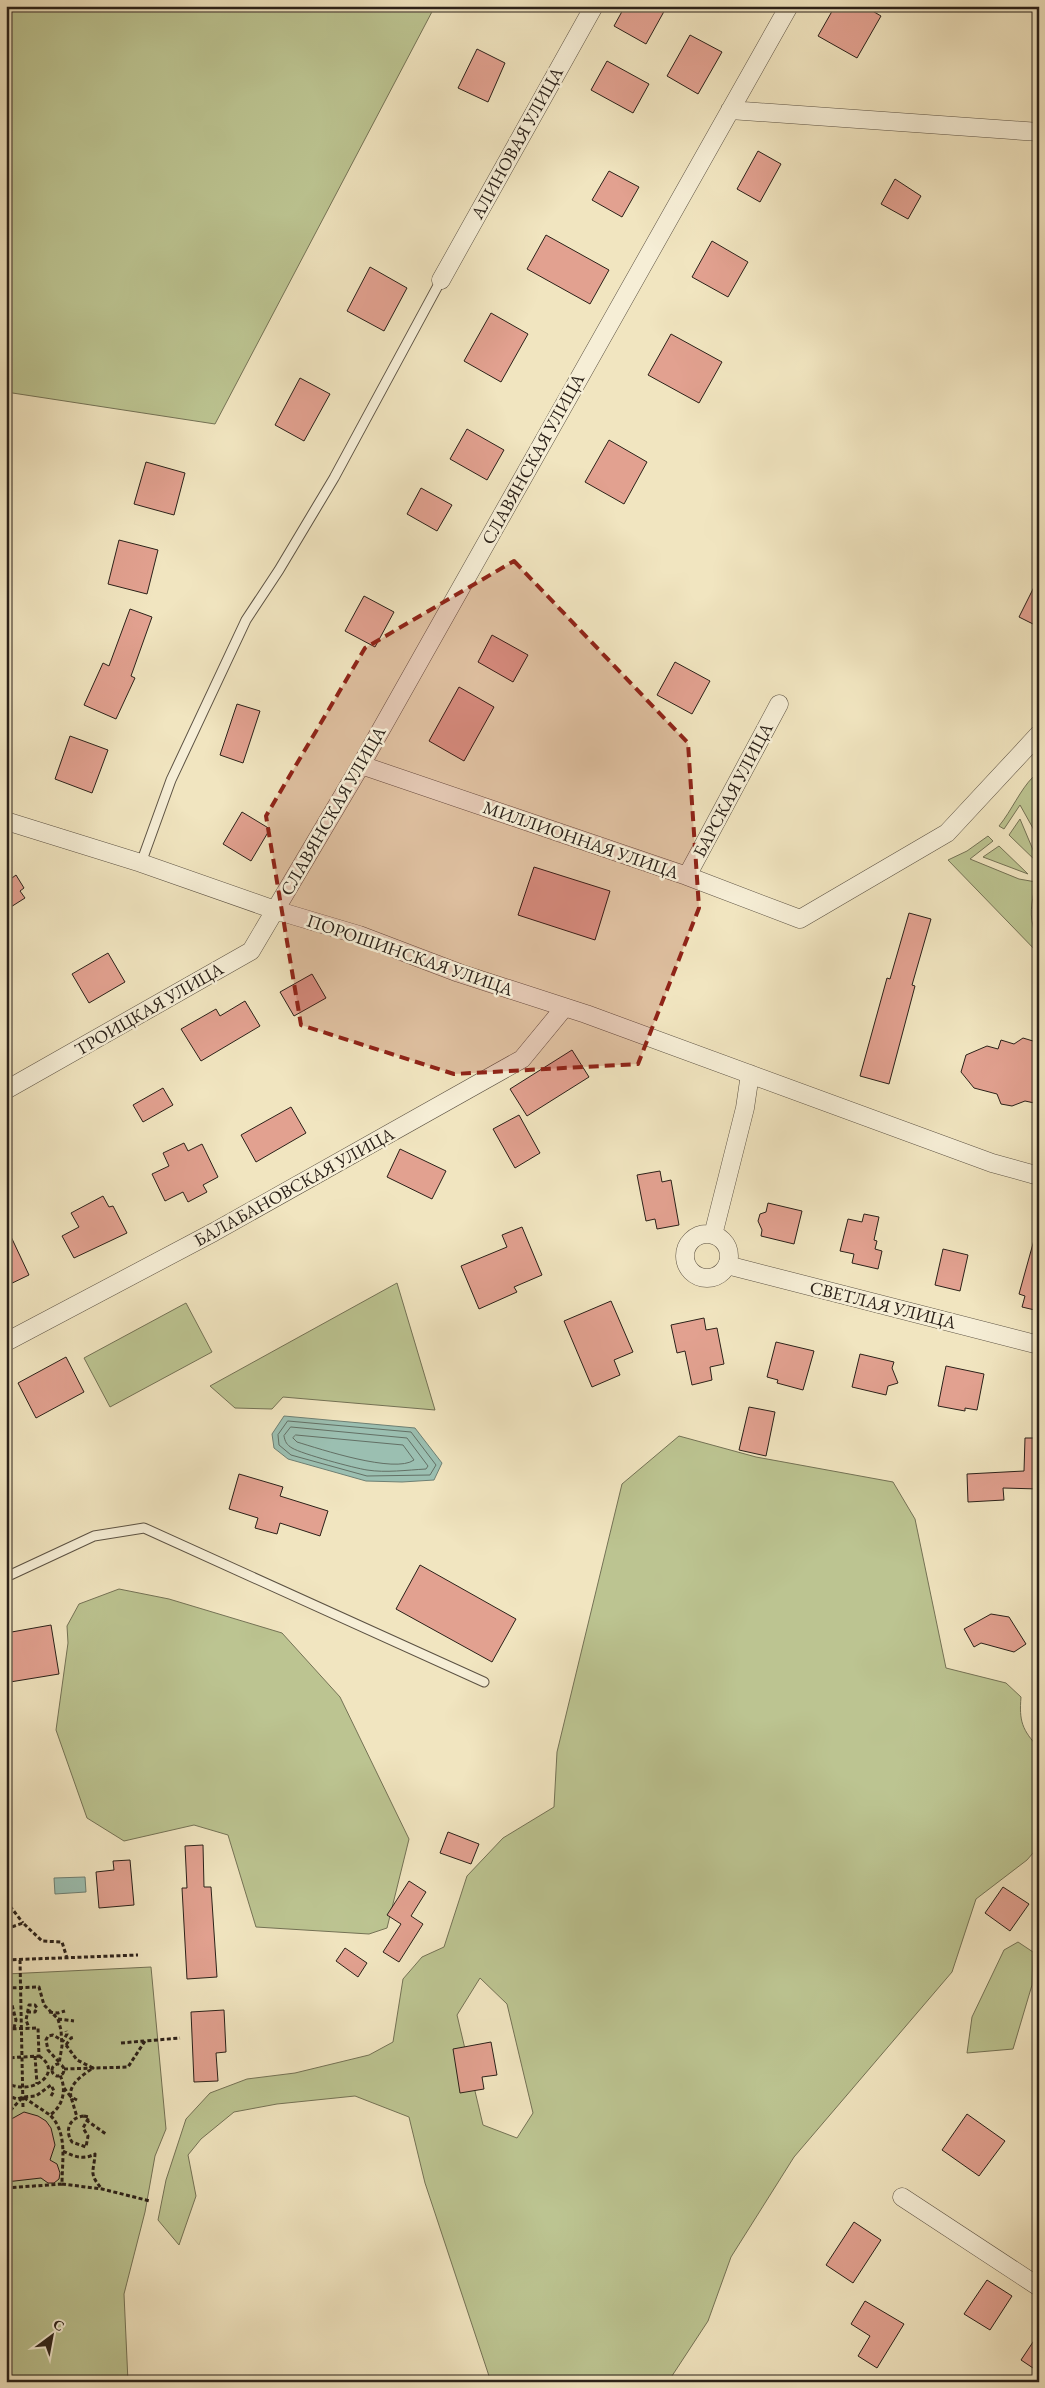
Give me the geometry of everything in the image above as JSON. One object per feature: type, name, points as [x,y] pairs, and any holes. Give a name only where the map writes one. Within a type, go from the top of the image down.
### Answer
[{"type":"street","name":"АЛИНОВАЯ УЛИЦА","points":[[440,280],[594,6]]},
{"type":"street","name":"СЛАВЯНСКАЯ УЛИЦА","points":[[275,910],[361,765],[789,6]]},
{"type":"street","points":[[730,110],[1039,132]]},
{"type":"street","name":"БАРСКАЯ УЛИЦА","points":[[687,876],[780,704]]},
{"type":"street","name":"МИЛЛИОННАЯ УЛИЦА","points":[[361,765],[687,876],[800,919],[947,833],[1039,734]]},
{"type":"street","name":"ПОРОШИНСКАЯ УЛИЦА","points":[[6,821],[141,863],[275,910],[359,935],[459,973],[586,1014],[992,1163],[1039,1176]]},
{"type":"street","name":"ТРОИЦКАЯ УЛИЦА","points":[[6,1090],[251,950],[275,910]]},
{"type":"street","name":"БАЛАБАНОВСКАЯ УЛИЦА","points":[[6,1342],[214,1232],[522,1059],[564,1008]]},
{"type":"street","points":[[712,1235],[745,1108],[750,1074]]},
{"type":"street","points":[[712,1235],[721,1239],[726,1245],[729,1257],[727,1265],[723,1271],[711,1278],[697,1275],[688,1266],[686,1258],[689,1245],[698,1237],[712,1235]]},
{"type":"street","name":"СВЕТЛАЯ УЛИЦА","points":[[727,1265],[1039,1345]]},
{"type":"street","points":[[902,2197],[1039,2287]]},
{"type":"lane","points":[[141,863],[171,780],[246,620],[279,570],[334,478],[440,280]]},
{"type":"lane","points":[[6,1577],[94,1536],[144,1528],[484,1682]]},
{"type":"path","points":[[6,1901],[23,1923],[42,1941],[62,1942],[67,1958]]},
{"type":"path","points":[[6,1929],[23,1923]]},
{"type":"path","points":[[6,1960],[138,1955]]},
{"type":"path","points":[[20,1960],[24,2108]]},
{"type":"path","points":[[6,1988],[39,1987],[42,2000],[49,2012],[58,2019],[74,2021]]},
{"type":"path","points":[[6,2006],[12,2005],[16,2020],[14,2028]]},
{"type":"path","points":[[49,2012],[58,2014],[65,2011]]},
{"type":"path","points":[[6,2013],[10,2015],[14,2012]]},
{"type":"path","points":[[28,2012],[26,2020],[29,2028]]},
{"type":"path","points":[[58,2019],[63,2041]]},
{"type":"path","points":[[6,2029],[38,2028],[37,2084]]},
{"type":"path","points":[[52,2031],[53,2035],[63,2041],[77,2060],[92,2068]]},
{"type":"path","points":[[6,2082],[23,2089],[37,2084],[44,2079],[54,2066],[59,2063],[63,2041],[67,2034],[66,2031]]},
{"type":"path","points":[[53,2035],[48,2036],[46,2044],[52,2056],[64,2069]]},
{"type":"path","points":[[66,2045],[67,2041],[75,2036]]},
{"type":"path","points":[[121,2043],[180,2038]]},
{"type":"path","points":[[64,2069],[128,2067],[145,2041]]},
{"type":"path","points":[[10,2085],[8,2058],[37,2056],[46,2062],[55,2075],[60,2075]]},
{"type":"path","points":[[77,2117],[70,2092],[74,2083],[92,2068]]},
{"type":"path","points":[[60,2075],[64,2069]]},
{"type":"path","points":[[60,2075],[64,2088],[71,2097],[77,2100]]},
{"type":"path","points":[[6,2095],[17,2099],[23,2097],[30,2098],[48,2086],[54,2086],[54,2094],[52,2096]]},
{"type":"path","points":[[50,2115],[61,2102],[64,2088]]},
{"type":"path","points":[[23,2097],[57,2122],[61,2133],[62,2184]]},
{"type":"path","points":[[6,2115],[23,2097]]},
{"type":"path","points":[[61,2133],[68,2134],[76,2145],[86,2147],[88,2136],[83,2128],[89,2116],[77,2117],[71,2122],[68,2134]]},
{"type":"path","points":[[86,2120],[106,2134]]},
{"type":"path","points":[[62,2150],[78,2158],[87,2158],[96,2154],[91,2172],[93,2179],[102,2188]]},
{"type":"path","points":[[6,2188],[62,2184],[102,2188],[150,2200]]},
{"type":"highlighted area","points":[[514,561],[688,743],[699,908],[638,1064],[454,1074],[301,1025],[266,816],[365,648]]},
{"type":"green space","points":[[6,6],[435,6],[215,424],[6,392]]},
{"type":"green space","points":[[1033,777],[1039,783],[1039,842],[1020,805],[1004,829],[999,826]]},
{"type":"green space","points":[[1020,819],[1039,864],[1009,835]]},
{"type":"green space","points":[[988,836],[993,841],[970,859],[1019,879],[1036,882],[1031,915],[1039,954],[948,860],[967,851]]},
{"type":"green space","points":[[999,846],[1028,874],[983,857]]},
{"type":"green space","points":[[397,1283],[435,1410],[283,1397],[272,1409],[235,1408],[210,1386]]},
{"type":"green space","points":[[186,1303],[212,1352],[110,1407],[84,1358]]},
{"type":"green space","points":[[679,1436],[756,1457],[893,1482],[915,1519],[946,1668],[1006,1683],[1021,1697],[1021,1719],[1023,1725],[1039,1748],[1039,1846],[1027,1860],[976,1899],[952,1972],[794,2157],[731,2257],[708,2321],[668,2382],[491,2382],[425,2183],[409,2117],[355,2096],[277,2104],[234,2112],[201,2139],[188,2155],[196,2196],[179,2245],[158,2220],[166,2180],[186,2119],[210,2093],[247,2079],[295,2073],[369,2055],[393,2042],[403,1979],[422,1957],[444,1947],[467,1876],[503,1838],[554,1807],[557,1752],[622,1484]],"holes":[[[480,1978],[507,2004],[533,2113],[517,2138],[483,2125],[457,2015]]]},
{"type":"green space","points":[[119,1589],[169,1599],[282,1633],[340,1697],[409,1839],[387,1928],[369,1934],[256,1927],[228,1835],[194,1825],[124,1841],[87,1818],[56,1730],[68,1643],[67,1626],[79,1604]]},
{"type":"green space","points":[[1018,1942],[1033,1952],[1032,1985],[1013,2049],[967,2053],[972,2017],[1004,1950]]},
{"type":"green space","points":[[151,1967],[166,2129],[155,2156],[145,2212],[124,2294],[128,2382],[6,2382],[6,1974]]},
{"type":"water","points":[[284,1416],[415,1428],[442,1463],[434,1480],[402,1482],[366,1481],[288,1459],[274,1448],[272,1434]]},
{"type":"water","points":[[85,1877],[86,1892],[55,1894],[54,1878]]},
{"type":"building","points":[[625,6],[667,6],[646,44],[614,26]]},
{"type":"building","points":[[835,6],[864,6],[881,16],[857,58],[818,36]]},
{"type":"building","points":[[690,35],[722,52],[698,94],[667,76]]},
{"type":"building","points":[[477,49],[505,63],[488,102],[458,88]]},
{"type":"building","points":[[607,61],[649,84],[633,113],[591,90]]},
{"type":"building","points":[[758,151],[781,164],[760,202],[737,189]]},
{"type":"building","points":[[609,171],[639,187],[622,217],[592,200]]},
{"type":"building","points":[[895,179],[921,196],[908,219],[881,204]]},
{"type":"building","points":[[546,235],[609,270],[590,304],[527,269]]},
{"type":"building","points":[[712,241],[748,262],[728,297],[692,277]]},
{"type":"building","points":[[370,267],[407,288],[384,331],[347,311]]},
{"type":"building","points":[[491,313],[528,334],[501,382],[464,361]]},
{"type":"building","points":[[671,334],[722,362],[699,403],[648,375]]},
{"type":"building","points":[[300,378],[330,394],[304,441],[275,425]]},
{"type":"building","points":[[467,429],[504,450],[487,480],[450,459]]},
{"type":"building","points":[[609,440],[647,462],[624,504],[585,482]]},
{"type":"building","points":[[146,462],[185,473],[174,515],[134,504]]},
{"type":"building","points":[[421,488],[452,505],[437,531],[407,514]]},
{"type":"building","points":[[119,540],[158,550],[147,594],[108,584]]},
{"type":"building","points":[[1039,577],[1039,627],[1019,617]]},
{"type":"building","points":[[364,596],[394,612],[375,647],[345,631]]},
{"type":"building","points":[[130,609],[152,617],[131,676],[135,678],[116,719],[84,705],[103,663],[109,666]]},
{"type":"building","points":[[492,635],[528,655],[513,682],[478,662]]},
{"type":"building","points":[[675,662],[710,681],[692,714],[657,695]]},
{"type":"building","points":[[459,687],[494,707],[464,761],[429,741]]},
{"type":"building","points":[[237,704],[260,711],[243,763],[220,755]]},
{"type":"building","points":[[70,736],[108,750],[92,793],[55,779]]},
{"type":"building","points":[[242,812],[270,829],[251,861],[223,844]]},
{"type":"building","points":[[534,867],[610,891],[595,940],[518,915]]},
{"type":"building","points":[[6,868],[12,878],[16,875],[24,888],[20,891],[25,898],[6,910]]},
{"type":"building","points":[[909,913],[931,919],[912,985],[915,986],[889,1084],[860,1076],[887,978],[890,979]]},
{"type":"building","points":[[108,953],[125,982],[89,1003],[72,974]]},
{"type":"building","points":[[312,974],[326,998],[294,1016],[280,992]]},
{"type":"building","points":[[245,1001],[260,1026],[201,1061],[181,1029],[216,1009],[220,1016]]},
{"type":"building","points":[[1023,1038],[1033,1041],[1039,1046],[1039,1104],[1025,1101],[1012,1106],[1001,1104],[997,1094],[974,1088],[961,1072],[966,1055],[987,1046],[998,1049],[1001,1040],[1014,1044]]},
{"type":"building","points":[[572,1050],[589,1077],[527,1116],[510,1089]]},
{"type":"building","points":[[163,1088],[173,1105],[143,1122],[133,1105]]},
{"type":"building","points":[[291,1107],[306,1133],[256,1162],[241,1135]]},
{"type":"building","points":[[519,1115],[540,1153],[515,1168],[493,1129]]},
{"type":"building","points":[[184,1143],[188,1151],[202,1144],[218,1177],[203,1185],[207,1192],[188,1202],[183,1192],[165,1201],[152,1174],[169,1166],[163,1153]]},
{"type":"building","points":[[400,1149],[446,1171],[432,1199],[387,1177]]},
{"type":"building","points":[[660,1171],[662,1182],[671,1180],[679,1225],[657,1229],[655,1219],[646,1221],[637,1175]]},
{"type":"building","points":[[103,1196],[109,1207],[113,1206],[127,1233],[74,1258],[62,1236],[79,1227],[71,1213]]},
{"type":"building","points":[[768,1203],[802,1211],[794,1244],[761,1236],[762,1230],[758,1221],[760,1214],[766,1212]]},
{"type":"building","points":[[864,1214],[879,1217],[874,1240],[877,1241],[875,1249],[882,1251],[878,1269],[852,1263],[854,1254],[840,1251],[848,1219],[862,1222]]},
{"type":"building","points":[[6,1226],[29,1275],[6,1286]]},
{"type":"building","points":[[522,1227],[542,1275],[514,1287],[517,1292],[479,1309],[461,1266],[507,1247],[502,1235]]},
{"type":"building","points":[[1034,1240],[1039,1241],[1039,1311],[1022,1307],[1025,1296],[1019,1294]]},
{"type":"building","points":[[943,1249],[968,1255],[960,1291],[935,1285]]},
{"type":"building","points":[[611,1301],[633,1352],[614,1360],[620,1375],[592,1387],[564,1321]]},
{"type":"building","points":[[704,1318],[706,1330],[717,1328],[724,1364],[710,1367],[712,1380],[692,1385],[685,1351],[677,1353],[671,1325]]},
{"type":"building","points":[[776,1342],[814,1351],[803,1390],[777,1383],[778,1380],[767,1377]]},
{"type":"building","points":[[860,1354],[894,1362],[892,1368],[898,1383],[888,1386],[886,1395],[852,1387]]},
{"type":"building","points":[[66,1357],[84,1392],[36,1418],[18,1383]]},
{"type":"building","points":[[946,1366],[984,1374],[977,1410],[965,1408],[965,1411],[938,1406]]},
{"type":"building","points":[[749,1407],[775,1412],[766,1456],[739,1450]]},
{"type":"building","points":[[1025,1438],[1039,1438],[1039,1489],[1003,1488],[1004,1500],[968,1502],[967,1474],[1024,1471]]},
{"type":"building","points":[[239,1474],[283,1487],[280,1496],[328,1511],[320,1536],[280,1523],[277,1534],[255,1528],[258,1518],[229,1509]]},
{"type":"building","points":[[420,1565],[516,1619],[492,1662],[396,1609]]},
{"type":"building","points":[[991,1614],[1009,1617],[1026,1644],[1014,1652],[981,1643],[974,1647],[964,1629]]},
{"type":"building","points":[[51,1625],[59,1674],[10,1682],[6,1660],[6,1633]]},
{"type":"building","points":[[448,1832],[479,1844],[471,1864],[440,1853]]},
{"type":"building","points":[[203,1845],[204,1887],[211,1887],[217,1977],[187,1979],[182,1888],[187,1888],[185,1846]]},
{"type":"building","points":[[130,1860],[134,1905],[99,1908],[96,1872],[114,1870],[113,1861]]},
{"type":"building","points":[[409,1881],[426,1892],[411,1916],[423,1924],[399,1962],[383,1952],[401,1924],[387,1915]]},
{"type":"building","points":[[1003,1887],[1029,1904],[1010,1931],[985,1913]]},
{"type":"building","points":[[345,1948],[367,1963],[358,1977],[336,1961]]},
{"type":"building","points":[[224,2010],[226,2052],[216,2053],[218,2081],[194,2082],[191,2012]]},
{"type":"building","points":[[491,2042],[497,2075],[482,2077],[484,2089],[460,2093],[453,2049]]},
{"type":"building","points":[[24,2112],[38,2116],[46,2121],[51,2128],[55,2145],[50,2160],[57,2164],[60,2173],[59,2179],[54,2183],[48,2183],[41,2178],[6,2182],[6,2122]]},
{"type":"building","points":[[967,2114],[1005,2141],[979,2176],[942,2150]]},
{"type":"building","points":[[854,2222],[881,2240],[853,2283],[826,2265]]},
{"type":"building","points":[[987,2280],[1012,2296],[990,2330],[964,2314]]},
{"type":"building","points":[[865,2301],[904,2324],[877,2368],[858,2356],[870,2336],[851,2324]]},
{"type":"building","points":[[1039,2333],[1039,2372],[1021,2360]]}]
